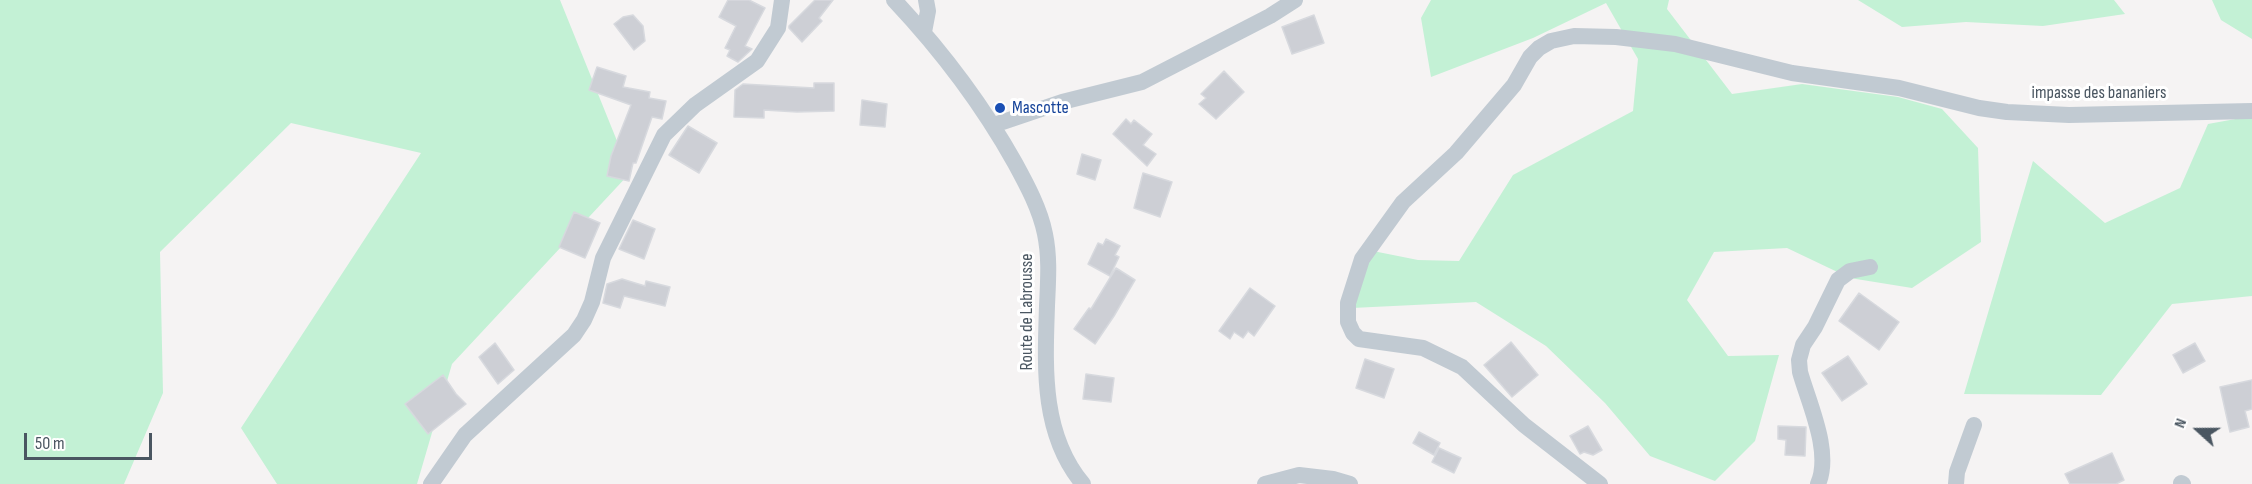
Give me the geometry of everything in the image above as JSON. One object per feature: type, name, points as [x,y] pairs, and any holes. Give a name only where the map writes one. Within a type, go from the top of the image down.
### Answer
[{"type":"street","points":[[431,484],[465,435],[574,335],[592,302],[603,258],[664,135],[695,105],[757,61],[778,28],[782,0]]},
{"type":"street","name":"Route de Labrousse","points":[[894,0],[924,32],[994,125],[1030,191],[1045,233],[1049,262],[1046,380],[1053,432],[1072,472],[1083,484]]},
{"type":"street","points":[[924,32],[928,11],[926,0]]},
{"type":"street","points":[[994,125],[1062,102],[1142,82],[1270,16],[1295,0]]},
{"type":"street","name":"impasse des bananiers","points":[[1600,484],[1524,425],[1462,367],[1423,348],[1359,339],[1348,322],[1348,303],[1362,259],[1403,202],[1456,153],[1514,85],[1530,57],[1551,41],[1574,36],[1616,37],[1675,44],[1792,73],[1899,88],[1947,101],[2007,112],[2069,115],[2252,111]]},
{"type":"street","points":[[1818,484],[1822,475],[1824,458],[1800,372],[1799,360],[1803,345],[1815,327],[1838,280],[1850,271],[1870,267]]},
{"type":"street","points":[[1956,484],[1957,472],[1974,425]]},
{"type":"street","points":[[1265,484],[1299,475],[1333,479],[1350,484]]},
{"type":"green space","points":[[0,0],[560,0],[630,173],[452,364],[417,484],[277,484],[241,428],[421,153],[291,123],[160,252],[163,393],[124,484],[0,484]]},
{"type":"green space","points":[[1431,0],[1669,0],[1667,9],[1732,94],[1802,84],[1898,97],[1942,109],[1978,148],[1981,242],[1912,288],[1850,278],[1787,248],[1714,252],[1687,300],[1728,356],[1779,355],[1755,441],[1715,481],[1650,456],[1605,403],[1546,346],[1476,302],[1352,308],[1373,251],[1418,260],[1459,261],[1513,175],[1633,111],[1638,59],[1606,3],[1533,38],[1431,77],[1421,18]]},
{"type":"green space","points":[[1858,0],[2114,0],[2125,14],[2043,26],[1966,22],[1902,27]]},
{"type":"green space","points":[[2212,0],[2252,0],[2252,39],[2221,20]]},
{"type":"green space","points":[[2252,116],[2252,296],[2172,304],[2101,395],[1964,394],[2033,161],[2105,223],[2180,188],[2208,124]]},
{"type":"building","points":[[728,0],[749,0],[765,8],[745,46],[752,49],[738,62],[727,56],[730,50],[725,48],[736,26],[719,17]]},
{"type":"building","points":[[815,0],[833,0],[819,18],[822,21],[802,42],[789,26]]},
{"type":"building","points":[[633,15],[643,26],[645,41],[634,50],[614,24],[623,17]]},
{"type":"building","points":[[1314,15],[1324,43],[1292,54],[1282,27]]},
{"type":"building","points":[[597,67],[626,76],[623,87],[650,92],[649,98],[666,101],[662,119],[652,117],[636,163],[633,163],[629,181],[607,176],[611,156],[631,105],[589,90]]},
{"type":"building","points":[[1224,71],[1244,92],[1216,119],[1199,104],[1206,98],[1201,94]]},
{"type":"building","points":[[814,83],[834,83],[834,111],[764,110],[764,118],[734,117],[735,90],[743,84],[814,88]]},
{"type":"building","points":[[862,100],[887,104],[885,127],[860,125]]},
{"type":"building","points":[[1126,119],[1131,124],[1134,120],[1152,134],[1143,145],[1156,154],[1147,166],[1113,134]]},
{"type":"building","points":[[688,126],[717,143],[699,173],[669,155]]},
{"type":"building","points":[[1082,154],[1101,160],[1095,180],[1077,174]]},
{"type":"building","points":[[1143,173],[1172,182],[1160,217],[1134,208]]},
{"type":"building","points":[[574,212],[600,223],[585,258],[559,247]]},
{"type":"building","points":[[633,220],[655,229],[644,259],[619,249]]},
{"type":"building","points":[[1106,239],[1120,246],[1115,255],[1119,257],[1110,276],[1088,264],[1098,243],[1103,245]]},
{"type":"building","points":[[1116,268],[1135,280],[1095,344],[1074,329],[1089,308],[1091,309]]},
{"type":"building","points":[[622,279],[645,286],[646,281],[670,287],[665,306],[624,296],[620,308],[603,303],[607,284]]},
{"type":"building","points":[[1250,288],[1275,306],[1254,336],[1248,331],[1243,338],[1234,332],[1230,339],[1219,331]]},
{"type":"building","points":[[1859,293],[1899,322],[1879,350],[1839,321]]},
{"type":"building","points":[[1511,342],[1538,375],[1512,397],[1484,365]]},
{"type":"building","points":[[495,343],[514,370],[498,384],[479,357]]},
{"type":"building","points":[[2195,343],[2205,361],[2183,373],[2173,355]]},
{"type":"building","points":[[1848,356],[1867,384],[1842,401],[1822,373]]},
{"type":"building","points":[[1365,359],[1394,369],[1384,398],[1356,388]]},
{"type":"building","points":[[1086,374],[1114,378],[1111,402],[1083,399]]},
{"type":"building","points":[[443,375],[466,404],[428,434],[405,404]]},
{"type":"building","points":[[2252,380],[2252,409],[2245,411],[2249,427],[2230,432],[2220,387]]},
{"type":"building","points":[[1588,426],[1602,450],[1593,455],[1584,452],[1580,454],[1570,436]]},
{"type":"building","points":[[1778,426],[1806,427],[1805,456],[1785,455],[1786,440],[1778,439]]},
{"type":"building","points":[[1419,432],[1440,443],[1434,455],[1413,443]]},
{"type":"building","points":[[1439,448],[1461,458],[1454,473],[1432,462]]},
{"type":"building","points":[[2112,453],[2124,480],[2116,484],[2070,484],[2065,474]]},
{"type":"place","name":"Mascotte","points":[[1000,108]]}]
